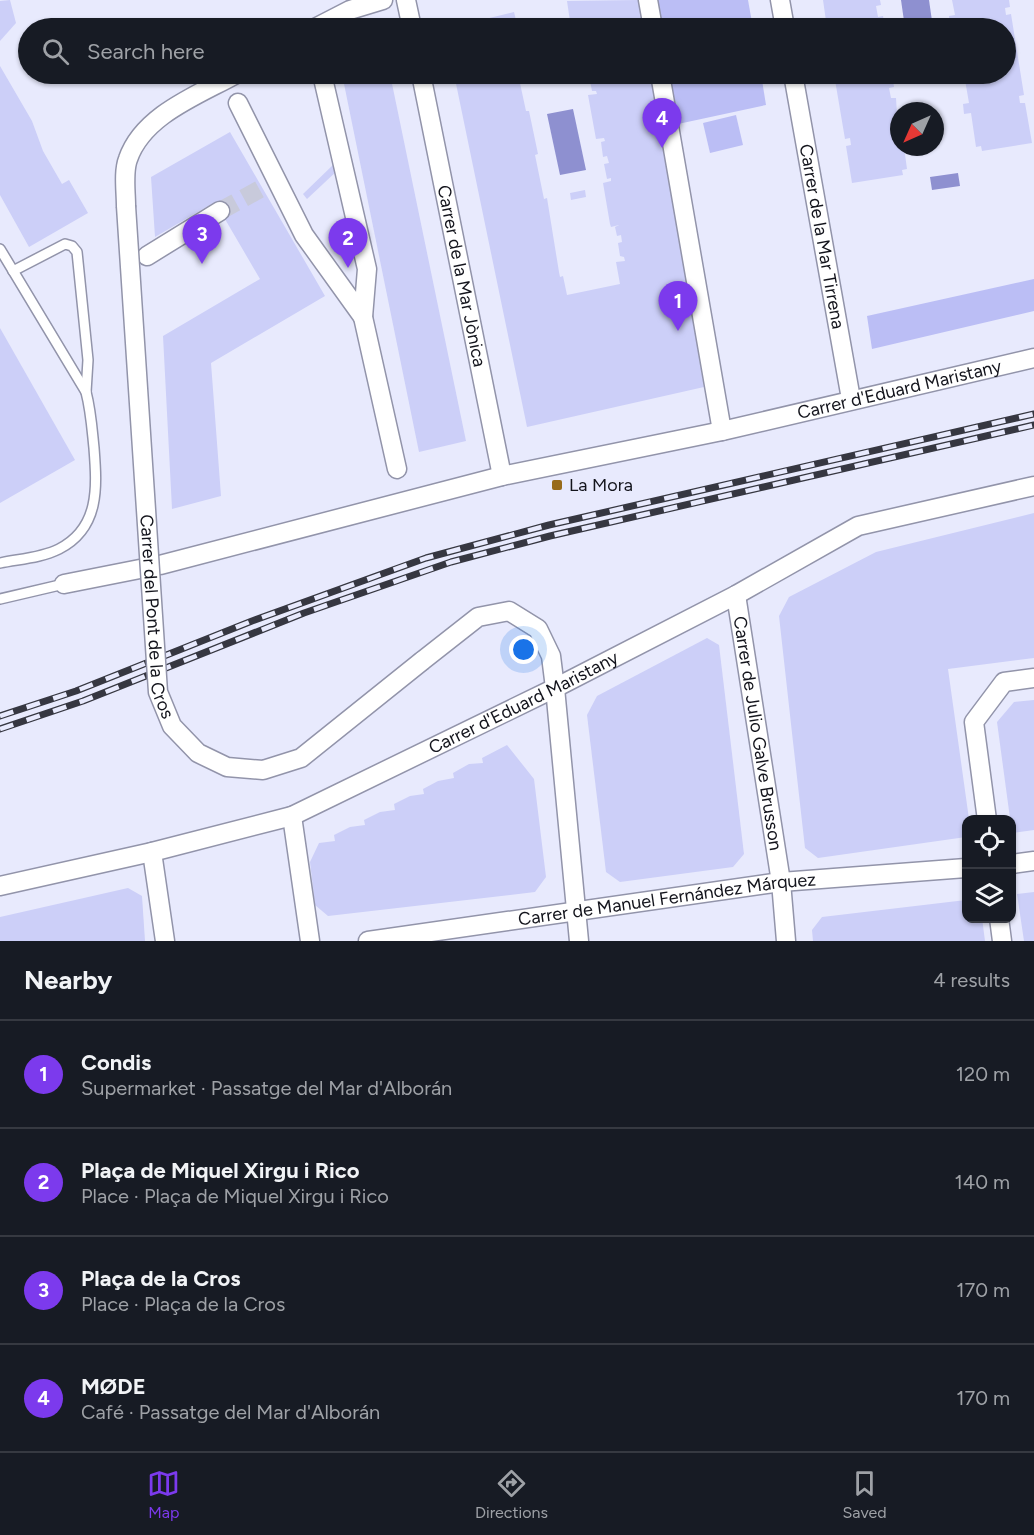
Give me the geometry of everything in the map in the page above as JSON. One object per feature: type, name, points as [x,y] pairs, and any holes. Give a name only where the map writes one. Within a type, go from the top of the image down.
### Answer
[{"type":"street","points":[[334,18],[350,10],[383,0]]},
{"type":"street","points":[[406,0],[410,18]]},
{"type":"street","points":[[648,0],[651,18]]},
{"type":"street","points":[[780,0],[783,18]]},
{"type":"street","name":"Carrer del Pont de la Cros","points":[[218,84],[155,120],[139,135],[127,161],[126,206],[158,692],[171,726],[198,753],[227,767],[263,770],[301,758],[478,617],[510,611],[538,629],[551,656],[579,941]]},
{"type":"street","points":[[324,84],[367,269],[363,317],[397,469]]},
{"type":"street","name":"Carrer de la Mar Jònica","points":[[423,84],[502,476]]},
{"type":"street","points":[[662,84],[722,431]]},
{"type":"street","name":"Carrer de la Mar Tirrena","points":[[795,84],[851,399]]},
{"type":"street","points":[[237,103],[269,183],[363,317]]},
{"type":"street","points":[[147,256],[220,211]]},
{"type":"street","name":"Carrer d'Eduard Maristany","points":[[64,584],[160,565],[502,476],[722,431],[1034,358]]},
{"type":"street","name":"Carrer d'Eduard Maristany","points":[[0,885],[152,852],[292,816],[555,688],[736,595],[858,526],[1034,486]]},
{"type":"street","name":"Carrer de Julio Galve Brusson","points":[[736,595],[781,882],[786,941]]},
{"type":"street","points":[[986,815],[974,722],[1004,682],[1034,678]]},
{"type":"street","points":[[292,816],[310,941]]},
{"type":"street","points":[[152,852],[165,941]]},
{"type":"street","points":[[1016,863],[1034,861]]},
{"type":"street","name":"Carrer de Manuel Fernández Márquez","points":[[377,940],[781,882],[962,868]]},
{"type":"street","points":[[1000,923],[1002,941]]},
{"type":"lane","points":[[0,563],[58,550],[78,535],[91,516],[97,495],[86,392],[88,360],[77,252],[72,246],[65,244],[13,271]]},
{"type":"lane","points":[[0,249],[86,392]]},
{"type":"lane","points":[[0,599],[64,584]]},
{"type":"shaded area","points":[[657,0],[748,0],[751,18],[660,18]]},
{"type":"shaded area","points":[[901,0],[929,0],[932,18],[904,18]]},
{"type":"shaded area","points":[[672,84],[763,84],[766,105],[678,124]]},
{"type":"shaded area","points":[[573,109],[586,170],[560,175],[547,114]]},
{"type":"shaded area","points":[[736,115],[743,145],[710,153],[703,123]]},
{"type":"shaded area","points":[[958,173],[960,186],[932,190],[930,177]]},
{"type":"shaded area","points":[[1034,279],[1034,311],[872,349],[867,316]]},
{"type":"building","points":[[10,0],[16,23],[0,41],[0,1]]},
{"type":"building","points":[[639,0],[642,18],[570,18],[567,1]]},
{"type":"building","points":[[823,0],[880,0],[881,5],[876,6],[878,17],[883,16],[883,18],[826,18]]},
{"type":"building","points":[[952,0],[1009,0],[1010,7],[1005,8],[1006,15],[1011,14],[1012,18],[949,18],[949,16],[955,15]]},
{"type":"building","points":[[514,12],[516,18],[489,18]]},
{"type":"building","points":[[1016,45],[1024,95],[1019,96],[1020,103],[1025,103],[1032,143],[982,151],[981,146],[976,147],[971,113],[964,114],[963,104],[969,103],[966,84],[1016,84]]},
{"type":"building","points":[[0,66],[32,121],[43,151],[62,184],[69,180],[88,213],[29,247],[0,195]]},
{"type":"building","points":[[344,84],[392,84],[466,441],[419,452]]},
{"type":"building","points":[[456,84],[520,84],[526,111],[529,111],[538,154],[535,155],[544,199],[547,198],[560,277],[563,276],[567,295],[620,284],[616,262],[625,261],[624,257],[620,256],[618,243],[622,242],[621,235],[617,236],[615,227],[619,225],[611,227],[610,224],[603,183],[611,181],[611,178],[607,179],[604,164],[609,163],[607,156],[603,157],[601,142],[605,141],[604,138],[596,139],[588,95],[597,94],[596,91],[592,91],[591,84],[654,84],[704,387],[527,427]]},
{"type":"building","points":[[836,84],[894,84],[894,87],[889,88],[891,98],[896,98],[896,102],[890,102],[890,156],[905,156],[907,169],[902,170],[903,175],[852,183],[846,146],[851,145],[850,138],[845,139]]},
{"type":"building","points":[[230,132],[325,296],[211,363],[221,496],[172,509],[163,336],[260,279],[215,202],[155,237],[151,177]]},
{"type":"building","points":[[334,164],[339,169],[307,199],[303,194]]},
{"type":"building","points":[[585,190],[586,197],[571,200],[570,193]]},
{"type":"building","points":[[0,328],[75,460],[0,503]]},
{"type":"building","points":[[1034,513],[1034,658],[948,669],[968,815],[962,815],[962,838],[818,858],[805,848],[779,616],[789,597],[876,552]]},
{"type":"building","points":[[707,638],[719,645],[744,854],[733,867],[620,882],[606,872],[587,715],[597,696]]},
{"type":"building","points":[[1034,700],[1034,830],[1016,832],[1016,815],[1010,815],[997,722],[1014,702]]},
{"type":"building","points":[[507,745],[534,779],[546,877],[535,892],[328,916],[315,905],[310,862],[319,843],[335,841],[334,835],[350,827],[365,825],[364,820],[380,812],[395,810],[394,804],[410,796],[424,794],[423,789],[438,781],[454,778],[453,773],[469,764],[483,763],[482,758]]},
{"type":"building","points":[[128,888],[142,896],[145,941],[0,941],[0,917]]},
{"type":"building","points":[[1034,892],[1034,941],[1024,941],[1017,894]]},
{"type":"building","points":[[962,900],[962,923],[983,923],[985,941],[813,941],[812,930],[822,917]]},
{"type":"tunnel","points":[[220,211],[262,188]]},
{"type":"railway","points":[[0,716],[76,691],[252,621],[426,558],[549,525],[1034,414]]},
{"type":"railway","points":[[0,729],[83,701],[304,613],[451,562],[550,536],[1034,425]]},
{"type":"place","name":"MØDE","points":[[662,148]]},
{"type":"place","name":"Plaça de la Cros","points":[[202,264]]},
{"type":"place","name":"Plaça de Miquel Xirgu i Rico","points":[[348,268]]},
{"type":"place","name":"Condis","points":[[678,331]]},
{"type":"place","name":"La Mora","points":[[557,485]]}]
